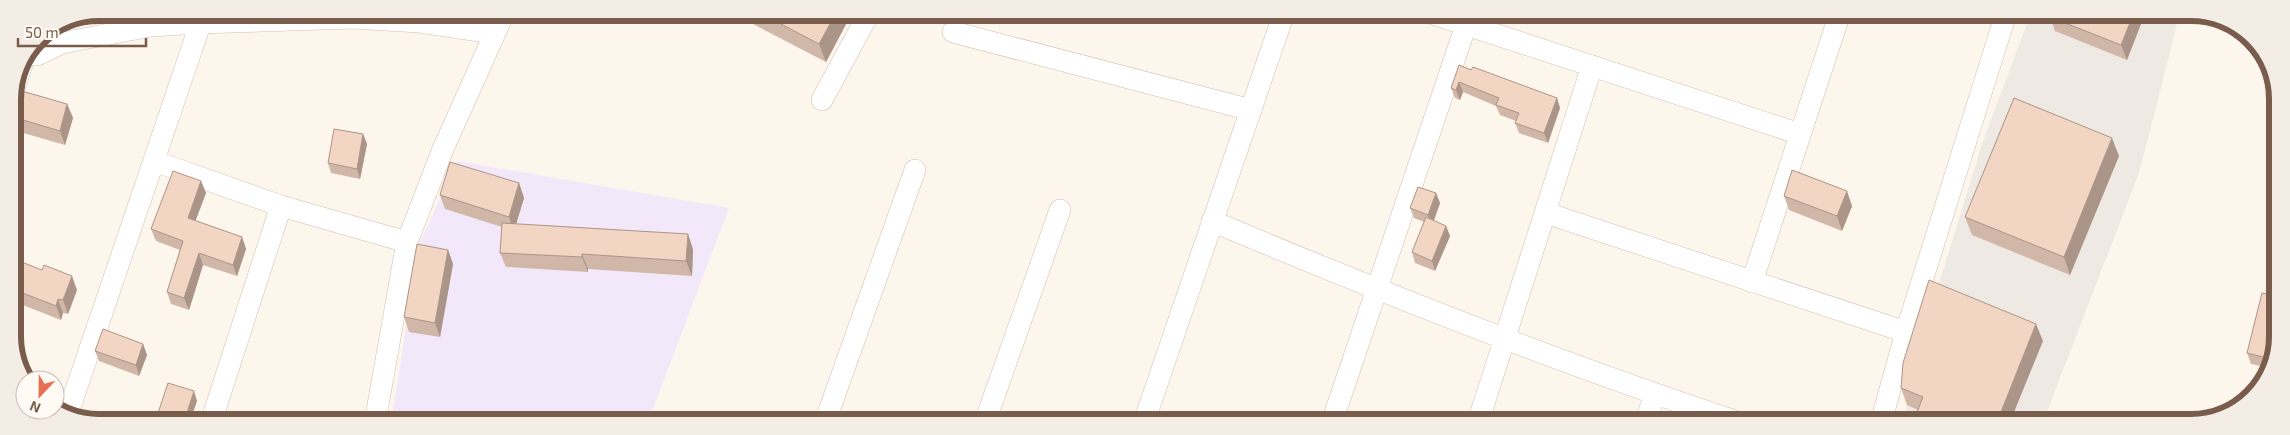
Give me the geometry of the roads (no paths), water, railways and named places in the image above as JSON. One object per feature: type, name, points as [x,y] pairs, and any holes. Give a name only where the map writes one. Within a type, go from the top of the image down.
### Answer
[{"type":"street","points":[[36,54],[37,55],[62,43],[182,21]]},
{"type":"street","points":[[70,408],[201,21]]},
{"type":"street","points":[[403,21],[493,33]]},
{"type":"street","points":[[376,414],[407,242],[443,150],[500,21]]},
{"type":"street","points":[[822,100],[865,21]]},
{"type":"street","points":[[1147,414],[1281,21]]},
{"type":"street","points":[[1454,21],[1800,134]]},
{"type":"street","points":[[1752,282],[1837,21]]},
{"type":"street","points":[[1883,414],[1906,332],[2004,21]]},
{"type":"street","points":[[1335,414],[1466,25]]},
{"type":"street","points":[[953,32],[1250,110]]},
{"type":"street","points":[[1481,414],[1592,66]]},
{"type":"street","points":[[154,161],[281,206],[407,242]]},
{"type":"street","points":[[827,414],[915,170]]},
{"type":"street","points":[[214,414],[281,206]]},
{"type":"street","points":[[988,414],[1060,210]]},
{"type":"street","points":[[1546,213],[1906,332]]},
{"type":"street","points":[[1212,221],[1376,290],[1654,395],[1713,414]]},
{"type":"street","points":[[1648,414],[1654,395]]}]
